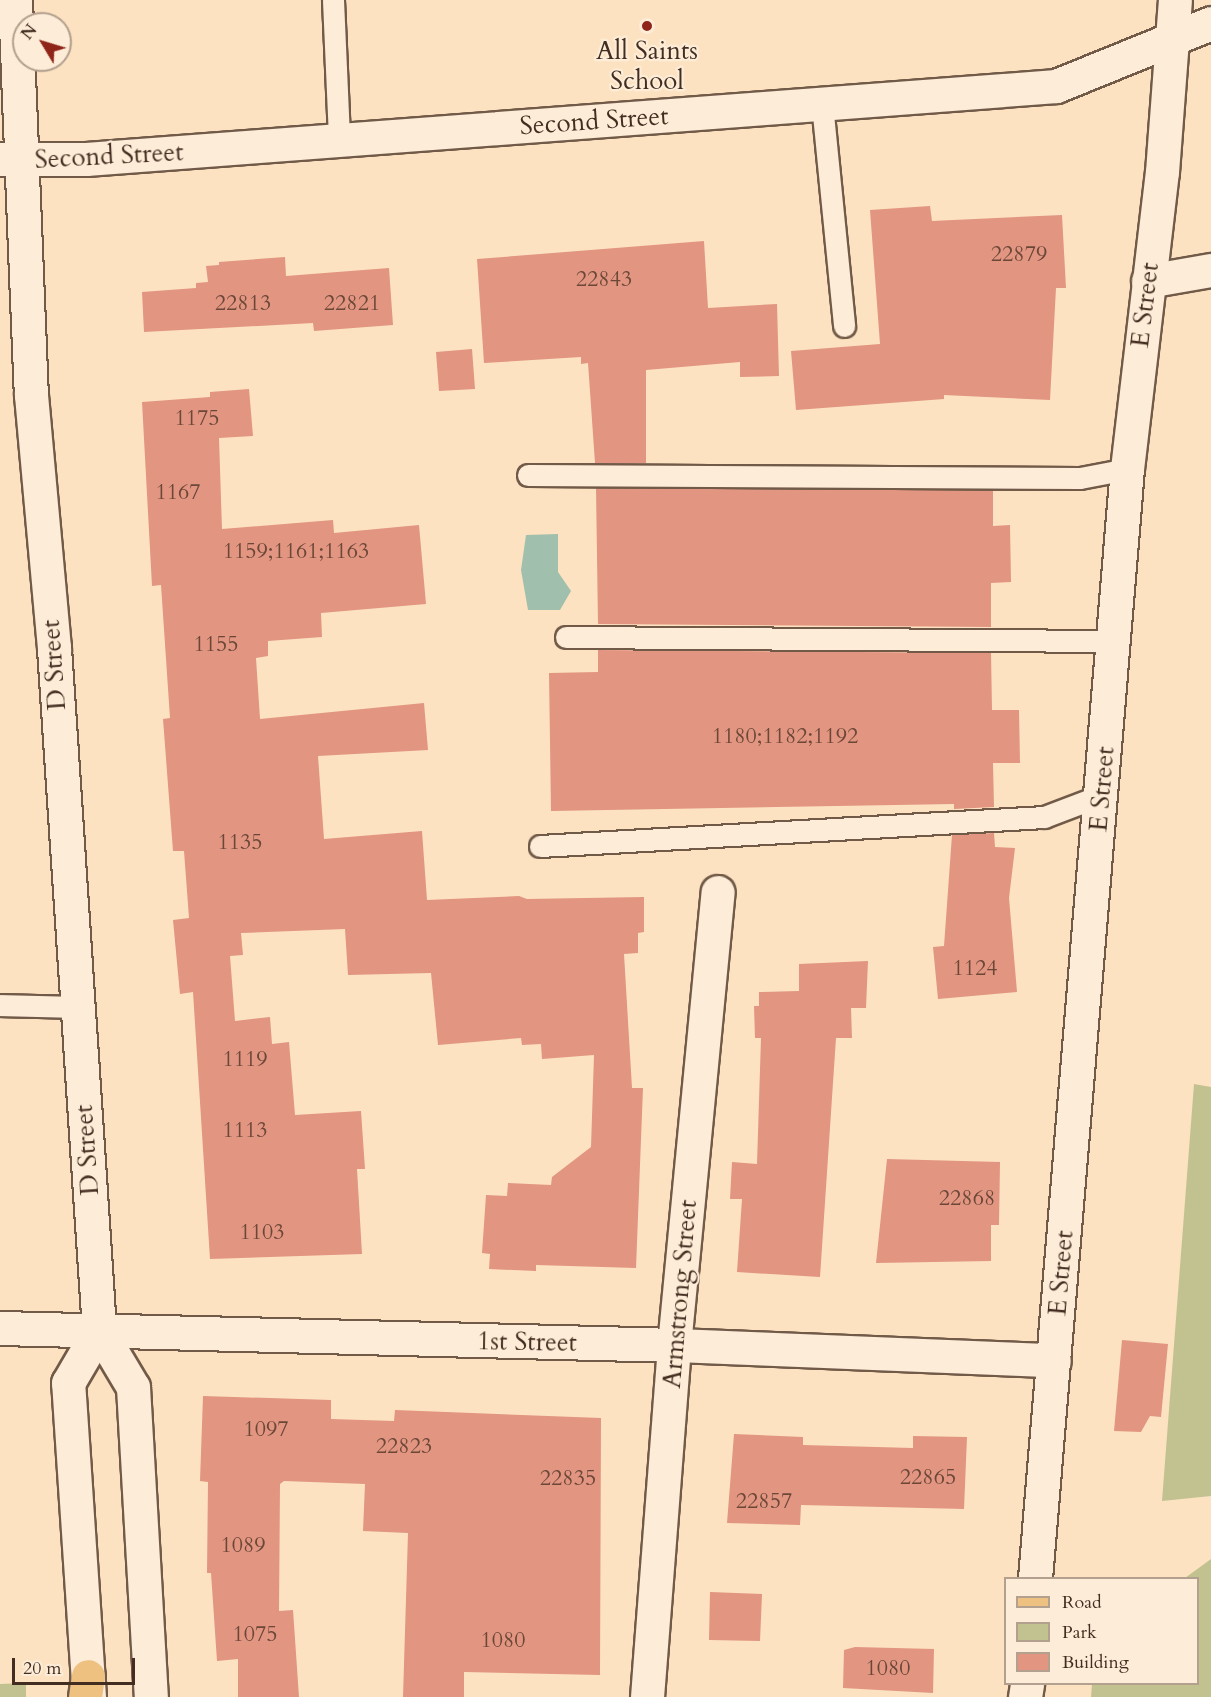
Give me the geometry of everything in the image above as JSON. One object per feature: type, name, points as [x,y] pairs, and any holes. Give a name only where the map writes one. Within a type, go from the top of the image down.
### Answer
[{"type":"street","name":"D Street","points":[[15,0],[10,160],[54,648],[99,1330],[134,1387],[151,1697]]},
{"type":"street","name":"E Street","points":[[1035,1577],[1115,641],[1127,469],[1163,161],[1175,0]]},
{"type":"street","name":"Second Street","points":[[10,160],[339,140],[1056,86],[1211,23]]},
{"type":"street","points":[[1148,281],[1211,270]]},
{"type":"street","name":"Armstrong Street","points":[[647,1697],[674,1345],[718,892]]},
{"type":"street","name":"1st Street","points":[[0,1328],[674,1345],[1054,1360]]},
{"type":"street","points":[[87,1690],[68,1383],[99,1330]]},
{"type":"lane","points":[[333,0],[339,140]]},
{"type":"lane","points":[[822,104],[844,326]]},
{"type":"lane","points":[[528,475],[1080,478],[1127,469]]},
{"type":"lane","points":[[566,638],[1115,641]]},
{"type":"lane","points":[[540,846],[1044,817],[1102,795]]},
{"type":"lane","points":[[0,1005],[77,1007]]},
{"type":"green space","points":[[1194,1084],[1211,1087],[1211,1496],[1162,1501]]},
{"type":"green space","points":[[1211,1559],[1211,1697],[1091,1697],[1092,1685],[1199,1685],[1199,1577],[1186,1577]]},
{"type":"green space","points":[[26,1683],[26,1697],[0,1697],[0,1684]]},
{"type":"shaded area","points":[[558,534],[558,572],[571,591],[560,610],[528,610],[521,570],[526,535]]},
{"type":"building","points":[[930,206],[932,221],[1062,215],[1066,288],[1056,288],[1050,400],[944,395],[944,399],[796,410],[791,351],[880,344],[870,210]]},
{"type":"building","points":[[704,241],[708,308],[777,304],[779,376],[740,377],[740,362],[646,370],[646,463],[595,463],[588,363],[581,364],[581,357],[484,363],[477,259]]},
{"type":"building","points":[[285,257],[286,276],[389,268],[393,325],[314,331],[313,323],[144,332],[142,292],[196,288],[196,283],[208,282],[206,266],[219,265],[219,262]]},
{"type":"building","points":[[472,349],[475,389],[439,391],[436,352]]},
{"type":"building","points":[[249,389],[253,436],[219,438],[222,529],[333,520],[334,533],[419,525],[426,604],[321,613],[322,637],[268,641],[268,656],[256,658],[260,719],[424,703],[428,750],[318,756],[324,839],[422,831],[427,900],[519,896],[527,899],[644,897],[644,932],[638,933],[638,953],[624,954],[632,1088],[643,1088],[636,1268],[536,1265],[536,1271],[489,1269],[490,1254],[482,1253],[486,1195],[507,1196],[508,1183],[551,1185],[552,1177],[591,1147],[594,1055],[542,1059],[541,1044],[522,1045],[521,1038],[438,1045],[431,973],[348,975],[345,929],[241,933],[243,955],[230,956],[235,1021],[270,1017],[272,1044],[289,1042],[295,1115],[361,1111],[365,1169],[357,1169],[362,1254],[210,1259],[193,992],[180,994],[173,920],[189,918],[184,851],[173,851],[163,719],[170,718],[161,585],[152,586],[142,402],[210,397],[210,392]]},
{"type":"building","points":[[596,488],[993,490],[993,526],[1010,525],[1011,582],[991,583],[991,627],[598,624]]},
{"type":"building","points":[[598,650],[991,653],[992,710],[1019,710],[1020,763],[993,763],[994,807],[954,809],[954,804],[551,811],[549,673],[598,672]]},
{"type":"building","points":[[994,833],[995,847],[1015,848],[1009,898],[1017,992],[938,999],[933,947],[944,946],[952,835]]},
{"type":"building","points":[[868,961],[866,1008],[851,1008],[852,1038],[836,1038],[820,1277],[737,1272],[742,1199],[730,1199],[732,1162],[757,1164],[761,1038],[755,1038],[754,1006],[759,1006],[759,992],[799,991],[799,964]]},
{"type":"building","points":[[887,1159],[1000,1162],[999,1225],[991,1225],[991,1261],[876,1263]]},
{"type":"building","points":[[1122,1340],[1168,1344],[1161,1417],[1150,1416],[1141,1432],[1114,1431]]},
{"type":"building","points":[[203,1396],[331,1400],[331,1419],[394,1421],[395,1410],[601,1418],[600,1675],[464,1672],[464,1697],[403,1697],[408,1533],[363,1531],[365,1484],[284,1481],[280,1484],[279,1611],[293,1610],[299,1697],[238,1697],[238,1659],[217,1661],[211,1573],[207,1573],[208,1482],[200,1481]]},
{"type":"building","points":[[734,1434],[803,1437],[803,1445],[913,1448],[913,1436],[967,1437],[964,1509],[801,1505],[800,1525],[727,1523]]},
{"type":"building","points":[[710,1592],[762,1594],[760,1641],[709,1640]]},
{"type":"building","points":[[855,1647],[934,1649],[933,1693],[843,1688],[844,1650]]},
{"type":"place","name":"All Saints School","points":[[647,26]]}]
